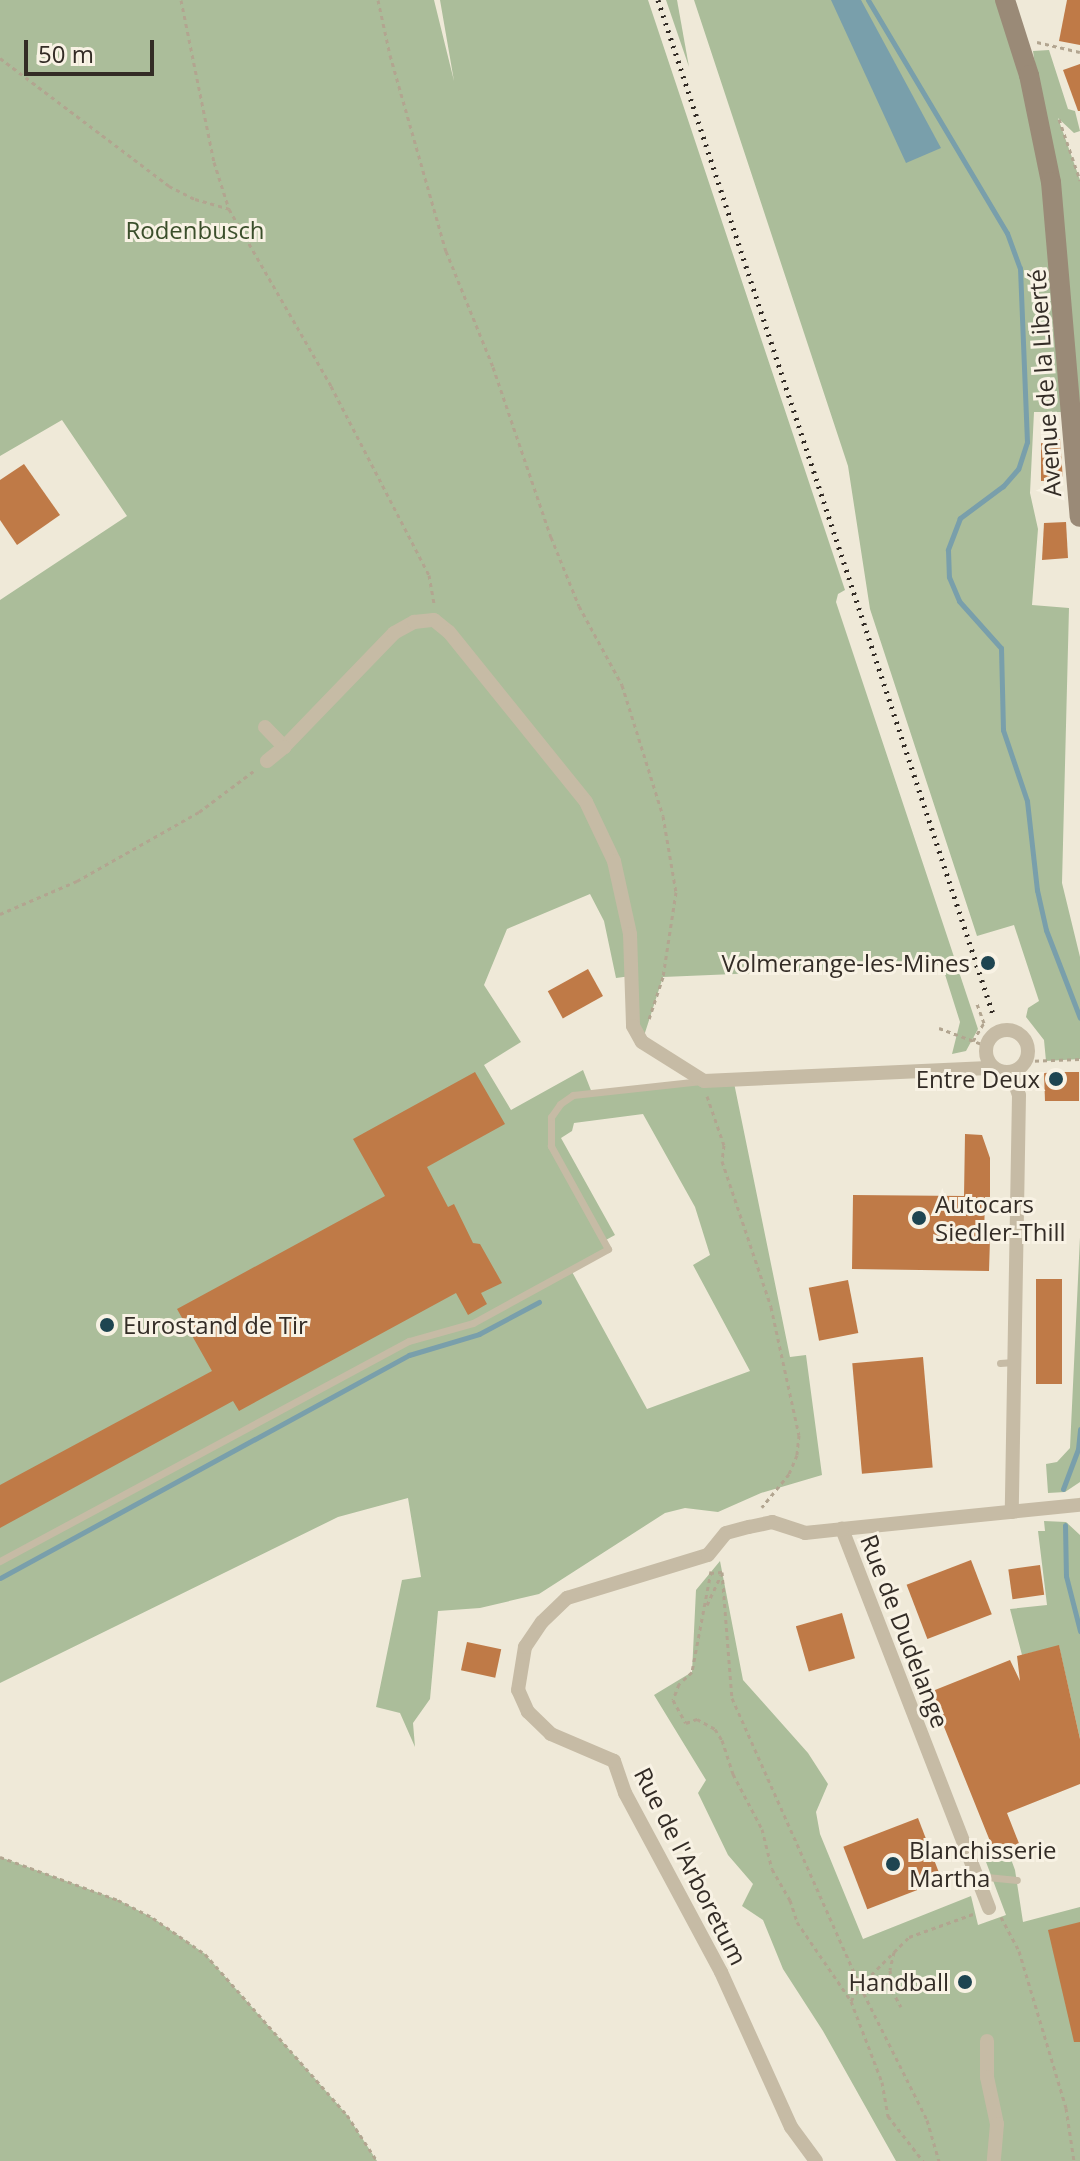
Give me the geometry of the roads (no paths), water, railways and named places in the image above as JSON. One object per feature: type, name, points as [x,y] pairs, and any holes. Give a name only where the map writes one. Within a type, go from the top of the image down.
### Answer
[{"type":"main road","name":"Avenue de la Liberté","points":[[1005,0],[1020,38],[1041,126],[1059,245],[1080,517]]},
{"type":"street","points":[[267,761],[394,633],[414,622],[434,620],[449,632],[586,802],[614,861],[630,934],[633,1026],[642,1042],[704,1081],[994,1068],[1011,1072],[1027,1061],[1028,1047],[1015,1031],[1001,1031],[980,1044],[994,1068]]},
{"type":"street","points":[[265,727],[284,747]]},
{"type":"street","points":[[1011,1072],[1019,1095],[1007,1362],[1012,1512]]},
{"type":"street","name":"Rue de Dudelange","points":[[989,1908],[842,1529],[1080,1505]]},
{"type":"street","name":"Rue de l'Arboretum","points":[[816,2161],[791,2127],[721,1972],[625,1793],[614,1761],[551,1734],[528,1712],[518,1690],[525,1647],[542,1622],[567,1598],[708,1555],[726,1533],[749,1527],[772,1522],[805,1533],[842,1529]]},
{"type":"street","points":[[987,2041],[987,2077],[997,2124],[994,2161]]},
{"type":"lane","points":[[0,1561],[409,1341],[473,1323],[608,1249],[551,1146],[548,1132],[551,1117],[560,1104],[573,1095],[704,1081]]},
{"type":"lane","points":[[977,1876],[1017,1880]]},
{"type":"water","points":[[831,0],[861,0],[941,148],[906,163]]},
{"type":"waterway","points":[[868,0],[1007,233],[1020,268],[1027,442],[1018,469],[1003,486],[960,518],[948,550],[949,577],[959,601],[1001,648],[1003,730],[1027,801],[1037,890],[1046,930],[1080,1018]]},
{"type":"waterway","points":[[0,1578],[409,1355],[479,1334],[539,1302]]},
{"type":"waterway","points":[[1063,1489],[1078,1449],[1080,1429]]},
{"type":"waterway","points":[[1065,1525],[1066,1576],[1080,1631]]},
{"type":"railway","points":[[658,0],[993,1014]]},
{"type":"place","name":"Volmerange-les-Mines","points":[[988,963]]},
{"type":"place","name":"Entre Deux","points":[[1056,1079]]},
{"type":"place","name":"Autocars Siedler-Thill","points":[[919,1218]]},
{"type":"place","name":"Eurostand de Tir","points":[[107,1325]]},
{"type":"place","name":"Blanchisserie Martha","points":[[893,1864]]},
{"type":"place","name":"Handball","points":[[965,1982]]},
{"type":"park label","name":"Rodenbusch","points":[[195,230]]}]
